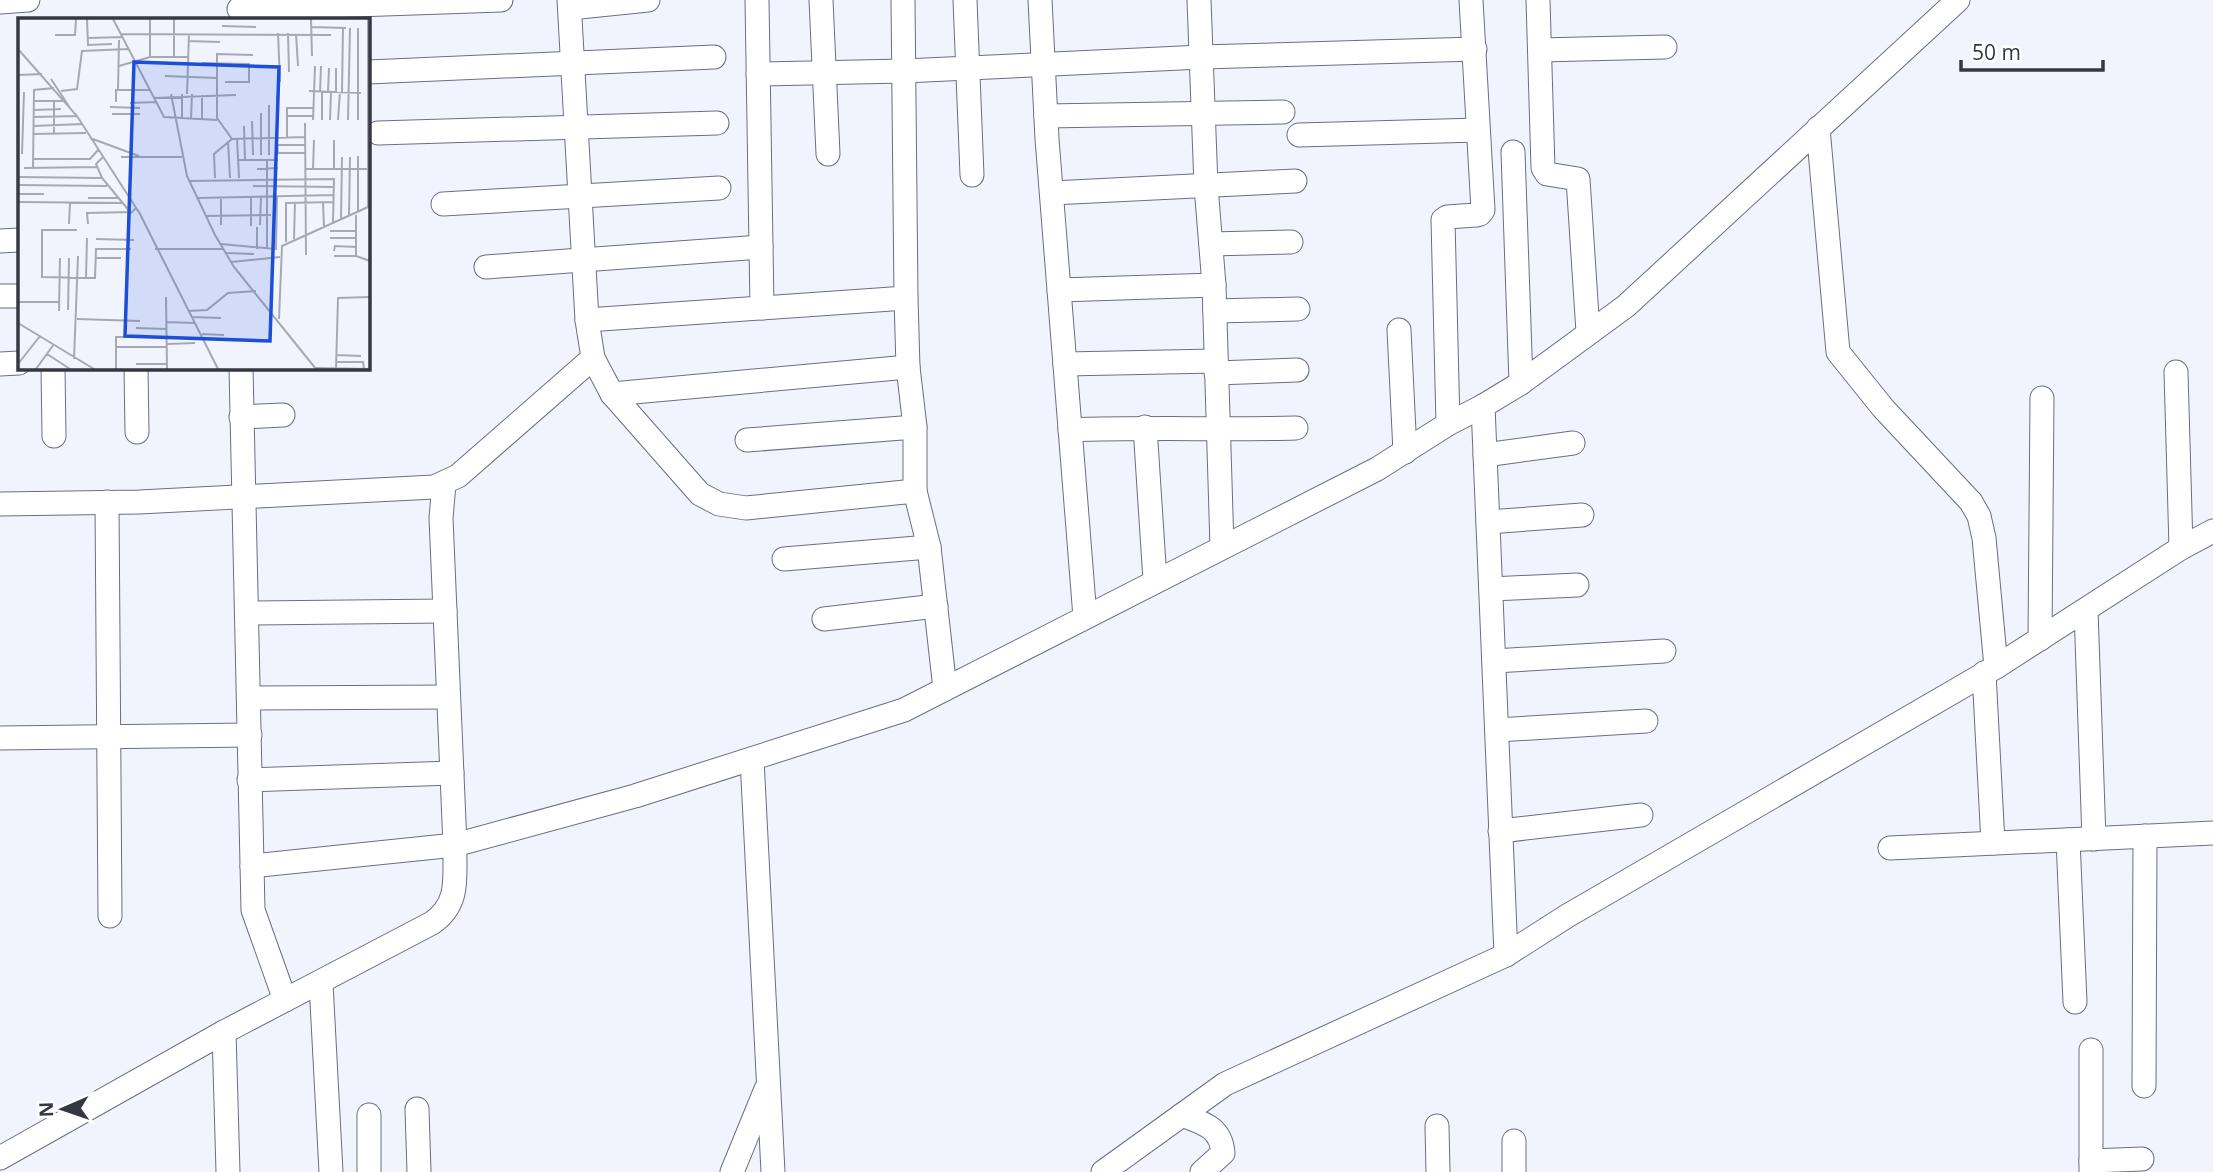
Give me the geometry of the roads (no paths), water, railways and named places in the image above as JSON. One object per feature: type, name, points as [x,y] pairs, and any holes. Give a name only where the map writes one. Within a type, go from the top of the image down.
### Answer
[{"type":"street","points":[[0,2],[28,0]]},
{"type":"street","points":[[239,9],[501,0]]},
{"type":"street","points":[[639,0],[570,4],[587,320],[593,358],[611,394],[700,494],[719,505],[746,508],[915,491]]},
{"type":"street","points":[[757,0],[762,308]]},
{"type":"street","points":[[821,0],[828,154]]},
{"type":"street","points":[[903,0],[906,298],[908,367],[915,427],[915,491],[929,547],[945,689]]},
{"type":"street","points":[[965,0],[972,175]]},
{"type":"street","points":[[1040,0],[1046,116],[1085,617]]},
{"type":"street","points":[[1199,0],[1206,186],[1214,285],[1222,547]]},
{"type":"street","points":[[1448,424],[1443,220],[1447,217],[1480,214],[1483,209],[1471,0]]},
{"type":"street","points":[[1538,0],[1543,169],[1547,174],[1578,179],[1588,332]]},
{"type":"street","points":[[252,866],[455,845],[635,796],[904,710],[1377,469],[1448,424],[1521,383],[1626,306],[1958,0]]},
{"type":"street","points":[[1540,50],[1665,47]]},
{"type":"street","points":[[758,74],[1475,49]]},
{"type":"street","points":[[369,72],[714,57]]},
{"type":"street","points":[[1046,116],[1283,112]]},
{"type":"street","points":[[378,133],[717,122]]},
{"type":"street","points":[[1818,128],[1838,352],[1883,408],[1971,502],[1979,516],[1983,538],[1990,670],[1993,843]]},
{"type":"street","points":[[1299,135],[1478,130]]},
{"type":"street","points":[[1513,152],[1521,383]]},
{"type":"street","points":[[1052,193],[1295,180]]},
{"type":"street","points":[[443,204],[719,188]]},
{"type":"street","points":[[0,241],[18,240]]},
{"type":"street","points":[[1211,244],[1291,242]]},
{"type":"street","points":[[486,267],[761,247]]},
{"type":"street","points":[[1059,290],[1214,285]]},
{"type":"street","points":[[0,296],[18,296]]},
{"type":"street","points":[[587,320],[906,298]]},
{"type":"street","points":[[1215,311],[1298,309]]},
{"type":"street","points":[[1399,330],[1405,452]]},
{"type":"street","points":[[0,504],[244,497],[434,487],[458,476],[593,358]]},
{"type":"street","points":[[0,364],[18,363]]},
{"type":"street","points":[[1065,364],[1297,370]]},
{"type":"street","points":[[611,394],[908,367]]},
{"type":"street","points":[[53,369],[54,436]]},
{"type":"street","points":[[136,369],[137,432]]},
{"type":"street","points":[[241,369],[253,910],[285,1000]]},
{"type":"street","points":[[2176,372],[2180,548]]},
{"type":"street","points":[[2040,639],[2042,398]]},
{"type":"street","points":[[1483,406],[1506,955]]},
{"type":"street","points":[[241,417],[283,415]]},
{"type":"street","points":[[747,440],[915,427]]},
{"type":"street","points":[[1070,430],[1145,427],[1219,430],[1296,428]]},
{"type":"street","points":[[1145,427],[1155,580]]},
{"type":"street","points":[[1485,455],[1573,443]]},
{"type":"street","points":[[0,1158],[224,1032],[321,983],[441,916],[450,907],[455,845],[441,518],[444,484]]},
{"type":"street","points":[[107,502],[110,916]]},
{"type":"street","points":[[1488,522],[1582,515]]},
{"type":"street","points":[[1103,1172],[1225,1084],[1506,955],[1567,916],[1990,670],[2180,548],[2213,531]]},
{"type":"street","points":[[784,559],[929,547]]},
{"type":"street","points":[[1491,589],[1577,584]]},
{"type":"street","points":[[824,619],[936,606]]},
{"type":"street","points":[[2086,610],[2094,839]]},
{"type":"street","points":[[247,614],[445,611]]},
{"type":"street","points":[[1494,661],[1664,651]]},
{"type":"street","points":[[249,698],[447,697]]},
{"type":"street","points":[[1497,730],[1646,721]]},
{"type":"street","points":[[0,738],[250,735]]},
{"type":"street","points":[[752,759],[773,1172]]},
{"type":"street","points":[[249,780],[452,773]]},
{"type":"street","points":[[1500,831],[1641,815]]},
{"type":"street","points":[[1890,848],[2213,833]]},
{"type":"street","points":[[2144,1086],[2145,836]]},
{"type":"street","points":[[2068,840],[2075,1002]]},
{"type":"street","points":[[321,983],[331,1172]]},
{"type":"street","points":[[224,1032],[228,1172]]},
{"type":"street","points":[[2091,1050],[2091,1167],[2142,1160]]},
{"type":"street","points":[[732,1172],[768,1083]]},
{"type":"street","points":[[417,1109],[419,1172]]},
{"type":"street","points":[[369,1115],[369,1172]]},
{"type":"street","points":[[1182,1115],[1210,1126],[1223,1144],[1223,1153],[1211,1168]]},
{"type":"street","points":[[1437,1126],[1438,1172]]},
{"type":"street","points":[[1514,1140],[1514,1172]]}]
